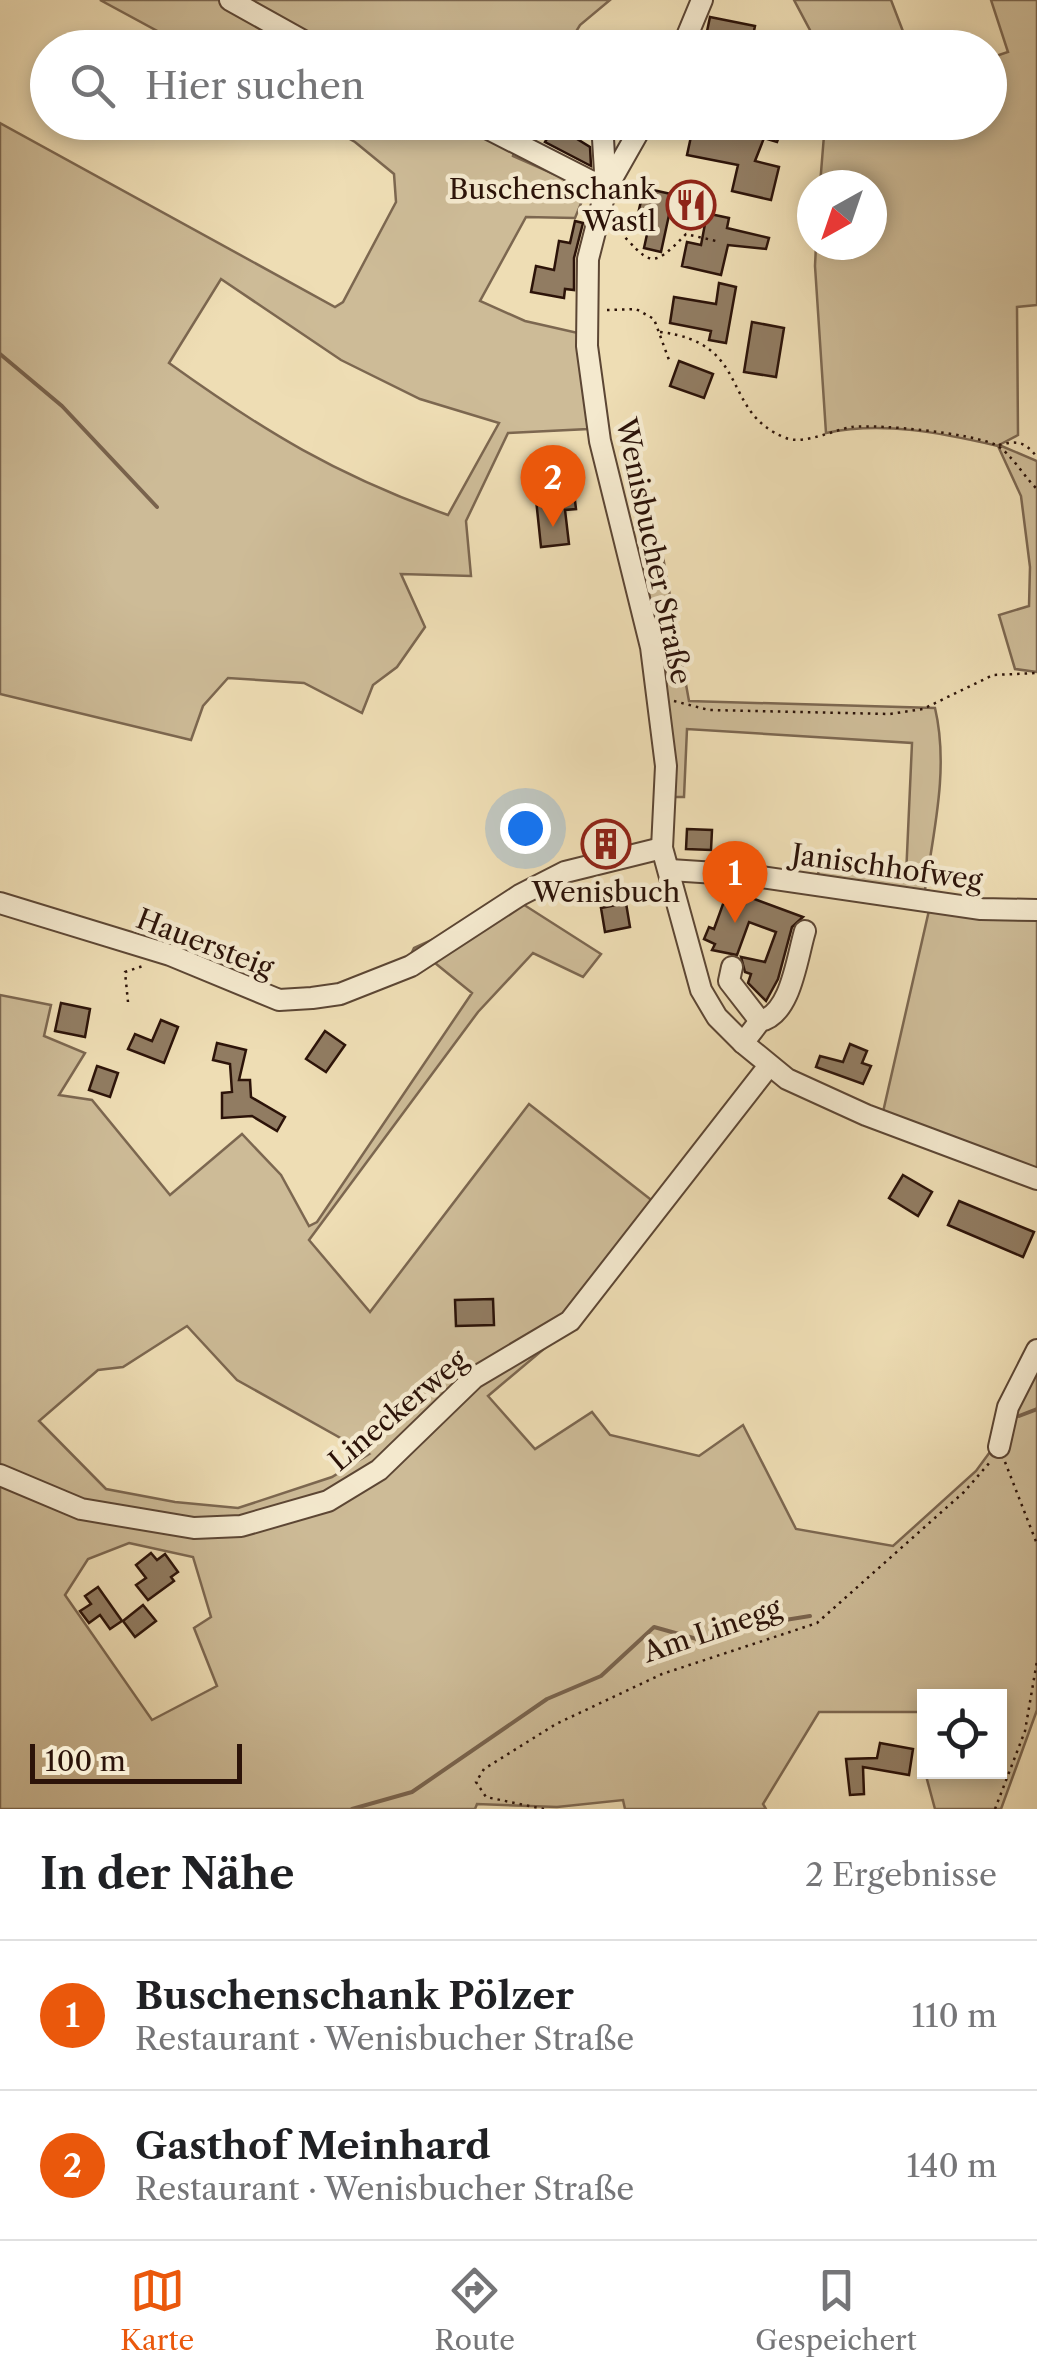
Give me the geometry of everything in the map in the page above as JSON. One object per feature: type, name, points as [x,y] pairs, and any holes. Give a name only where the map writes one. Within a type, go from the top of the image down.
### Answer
[{"type":"street","points":[[230,0],[284,30]]},
{"type":"street","points":[[690,30],[702,0]]},
{"type":"street","points":[[510,140],[606,189]]},
{"type":"street","points":[[603,140],[606,189]]},
{"type":"street","name":"Wenisbucher Straße","points":[[634,140],[606,189],[588,259],[586,313],[600,441],[651,647],[666,766],[662,848],[701,990],[718,1017],[768,1067],[866,1115],[1037,1179]]},
{"type":"street","name":"Hauersteig","points":[[0,903],[170,954],[279,1000],[340,994],[411,966],[520,895],[565,872],[662,848]]},
{"type":"street","name":"Janischhofweg","points":[[670,870],[748,875],[981,909],[1037,910]]},
{"type":"street","points":[[743,1043],[760,1021],[770,1019],[781,1007],[804,931]]},
{"type":"street","points":[[732,967],[730,981],[760,1021]]},
{"type":"street","name":"Lineckerweg","points":[[0,1475],[81,1509],[132,1514],[194,1528],[241,1526],[328,1501],[379,1470],[474,1378],[570,1321],[768,1067]]},
{"type":"street","points":[[1000,1446],[1008,1407],[1037,1350]]},
{"type":"path","points":[[600,212],[636,250],[657,260],[664,258],[686,234],[716,241]]},
{"type":"path","points":[[586,313],[636,309],[654,319],[668,360]]},
{"type":"path","points":[[660,332],[681,335],[726,361],[758,425],[791,440],[855,427],[923,431],[998,446],[1015,440],[1027,444],[1037,456]]},
{"type":"path","points":[[998,446],[1037,489]]},
{"type":"path","points":[[657,690],[687,708],[890,714],[923,709],[992,675],[1037,673]]},
{"type":"path","points":[[128,1002],[125,972],[170,954]]},
{"type":"path","points":[[1000,1446],[1037,1544]]},
{"type":"path","name":"Am Linegg","points":[[544,1809],[486,1797],[476,1782],[484,1769],[598,1702],[662,1674],[817,1623],[964,1492],[1000,1446]]},
{"type":"path","points":[[994,1809],[1025,1730],[1037,1660]]},
{"type":"shaded area","points":[[100,0],[610,0],[577,30],[156,30]]},
{"type":"shaded area","points":[[794,0],[891,0],[902,30],[810,30]]},
{"type":"shaded area","points":[[991,0],[1037,0],[1037,305],[1017,307],[1018,435],[999,445],[1037,461],[1037,672],[1015,669],[999,615],[1029,606],[1030,567],[1021,496],[998,446],[891,428],[826,433],[815,266],[815,260],[887,260],[887,170],[821,170],[824,140],[1007,140],[1007,30],[1001,30]]},
{"type":"shaded area","points":[[0,123],[335,307],[343,302],[396,202],[394,174],[351,140],[516,140],[513,156],[563,178],[582,201],[575,218],[526,217],[480,301],[525,321],[578,333],[588,429],[508,433],[466,521],[471,576],[401,574],[425,627],[397,667],[373,685],[362,713],[304,683],[228,678],[203,706],[191,740],[0,694]],"holes":[[[221,279],[341,360],[420,399],[499,423],[448,515],[336,468],[237,410],[169,363]]]},
{"type":"shaded area","points":[[663,557],[689,701],[935,708],[940,776],[925,890],[1008,909],[1037,905],[1037,1176],[883,1112],[930,906],[819,886],[818,866],[906,876],[912,743],[687,729],[684,797],[675,797],[655,825],[656,751],[667,676],[643,568],[649,567],[647,558]]},
{"type":"shaded area","points":[[507,894],[601,954],[583,977],[533,953],[478,1012],[309,1240],[370,1312],[529,1104],[659,1206],[589,1311],[488,1396],[535,1449],[592,1412],[610,1435],[699,1456],[743,1425],[796,1529],[893,1546],[976,1471],[1009,1426],[1037,1363],[1037,1710],[1001,1809],[935,1809],[927,1779],[1007,1779],[1007,1689],[917,1689],[917,1712],[819,1712],[763,1804],[766,1809],[625,1809],[623,1800],[557,1807],[477,1804],[475,1809],[0,1809],[0,995],[51,1005],[44,1036],[85,1053],[59,1095],[92,1100],[170,1195],[242,1134],[281,1175],[309,1226],[317,1222],[472,993],[435,963],[398,982],[414,948],[454,930]],"holes":[[[187,1326],[237,1380],[369,1454],[332,1477],[238,1508],[175,1502],[106,1489],[39,1421],[98,1370],[123,1367]],[[129,1543],[193,1557],[211,1617],[194,1628],[217,1686],[152,1720],[65,1595],[88,1559]]]},
{"type":"building","points":[[710,17],[755,26],[754,30],[707,30]]},
{"type":"building","points":[[579,140],[590,147],[591,166],[545,142]]},
{"type":"building","points":[[690,140],[763,140],[755,161],[779,167],[771,200],[732,191],[738,165],[687,155]]},
{"type":"building","points":[[644,188],[698,200],[696,211],[729,218],[727,228],[769,238],[766,249],[728,245],[721,275],[682,266],[687,242],[701,245],[705,224],[669,215],[661,252],[644,248],[651,216],[638,214]]},
{"type":"building","points":[[575,221],[583,223],[574,258],[574,290],[565,289],[564,298],[531,292],[536,266],[554,270],[559,241],[570,243]]},
{"type":"building","points":[[719,283],[736,287],[726,343],[709,340],[711,331],[670,323],[674,297],[716,304]]},
{"type":"building","points":[[752,322],[784,328],[776,377],[744,372]]},
{"type":"building","points":[[679,361],[713,374],[704,398],[670,386]]},
{"type":"building","points":[[572,476],[576,509],[565,510],[569,544],[541,547],[534,480]]},
{"type":"building","points":[[687,829],[712,830],[711,850],[686,849]]},
{"type":"building","points":[[738,888],[751,893],[749,897],[803,917],[792,927],[778,979],[766,1001],[748,983],[751,974],[745,972],[741,957],[765,962],[776,932],[749,922],[737,955],[712,950],[715,944],[704,939],[709,927],[714,929],[727,893],[735,896]]},
{"type":"building","points":[[626,903],[630,927],[605,932],[601,908]]},
{"type":"building","points":[[61,1003],[90,1009],[85,1037],[55,1031]]},
{"type":"building","points":[[161,1020],[178,1027],[164,1063],[128,1049],[135,1034],[152,1041]]},
{"type":"building","points":[[325,1031],[345,1045],[326,1072],[306,1059]]},
{"type":"building","points":[[217,1043],[246,1050],[239,1080],[250,1080],[251,1097],[285,1117],[277,1131],[252,1116],[222,1118],[222,1093],[232,1092],[230,1064],[213,1060]]},
{"type":"building","points":[[850,1044],[867,1051],[862,1063],[871,1066],[863,1084],[816,1067],[820,1056],[843,1062]]},
{"type":"building","points":[[97,1066],[118,1073],[110,1097],[89,1090]]},
{"type":"building","points":[[903,1175],[932,1192],[918,1216],[889,1198]]},
{"type":"building","points":[[959,1201],[1034,1232],[1023,1257],[948,1225]]},
{"type":"building","points":[[493,1299],[494,1325],[456,1326],[455,1300]]},
{"type":"building","points":[[151,1553],[157,1560],[165,1554],[178,1572],[171,1577],[174,1581],[148,1600],[136,1585],[146,1578],[136,1565]]},
{"type":"building","points":[[98,1587],[122,1621],[110,1629],[100,1615],[89,1623],[80,1611],[91,1604],[85,1596]]},
{"type":"building","points":[[143,1605],[156,1621],[135,1637],[123,1621]]},
{"type":"building","points":[[880,1743],[913,1749],[909,1775],[863,1767],[864,1794],[850,1795],[846,1759],[877,1758]]},
{"type":"waterway","points":[[0,354],[62,406],[157,507]]},
{"type":"waterway","points":[[1019,1416],[1037,1409]]},
{"type":"waterway","points":[[352,1809],[412,1792],[547,1699],[601,1676],[654,1627],[711,1643],[748,1626],[810,1616]]},
{"type":"place","name":"Buschenschank Wastl","points":[[691,205]]},
{"type":"place","name":"Gasthof Meinhard","points":[[553,527]]},
{"type":"place","name":"Wenisbuch","points":[[606,844]]},
{"type":"place","name":"Buschenschank Pölzer","points":[[735,923]]}]
